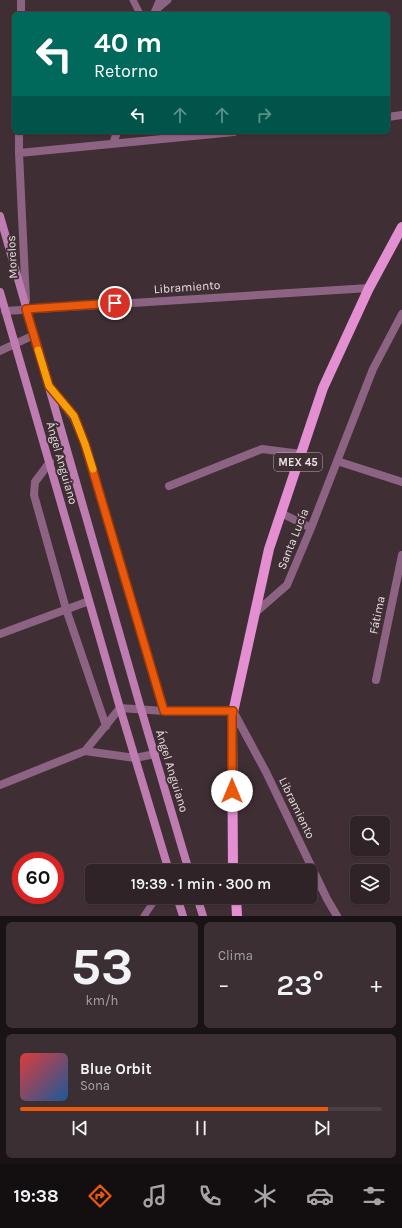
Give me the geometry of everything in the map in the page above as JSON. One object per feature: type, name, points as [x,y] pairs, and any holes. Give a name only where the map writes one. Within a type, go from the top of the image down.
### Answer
[{"type":"main road","name":"MEX 45","points":[[233,864],[232,716],[269,549],[322,388],[369,288],[402,227]]},
{"type":"main road","points":[[236,904],[237,916]]},
{"type":"street","points":[[21,12],[22,0]]},
{"type":"street","points":[[155,12],[160,0]]},
{"type":"street","points":[[390,117],[402,115]]},
{"type":"street","name":"Morelos","points":[[19,134],[26,309]]},
{"type":"street","points":[[112,144],[116,134]]},
{"type":"street","points":[[19,154],[214,134]]},
{"type":"street","name":"Ángel Anguiano","points":[[0,216],[141,710],[187,864]]},
{"type":"street","name":"Libramiento","points":[[5,311],[369,288]]},
{"type":"street","name":"Ángel Anguiano","points":[[0,292],[120,708],[167,864]]},
{"type":"street","name":"Santa Lucía","points":[[255,613],[287,585],[311,528],[373,369],[402,314]]},
{"type":"street","points":[[0,351],[34,335]]},
{"type":"street","points":[[49,386],[74,416],[85,444],[164,711]]},
{"type":"street","points":[[169,486],[262,449],[301,454]]},
{"type":"street","points":[[50,462],[35,482],[34,495],[66,609],[106,726]]},
{"type":"street","points":[[337,462],[402,482]]},
{"type":"street","points":[[281,513],[311,528]]},
{"type":"street","name":"Fátima","points":[[376,680],[402,555]]},
{"type":"street","points":[[0,634],[89,601]]},
{"type":"street","points":[[0,785],[85,751],[120,708],[164,711],[233,711]]},
{"type":"street","name":"Libramiento","points":[[233,711],[266,772],[327,899],[337,916]]},
{"type":"street","points":[[85,751],[135,758],[155,754]]},
{"type":"street","points":[[179,904],[183,916]]},
{"type":"street","points":[[199,904],[203,916]]},
{"type":"lane","points":[[133,0],[139,12]]},
{"type":"lane","points":[[155,12],[168,0]]},
{"type":"lane","points":[[144,916],[152,904]]},
{"type":"slow traffic","points":[[38,350],[49,386],[74,416],[93,469]]},
{"type":"route","points":[[115,303],[26,309],[49,386],[74,416],[85,444],[164,711],[233,711],[232,791]]}]
